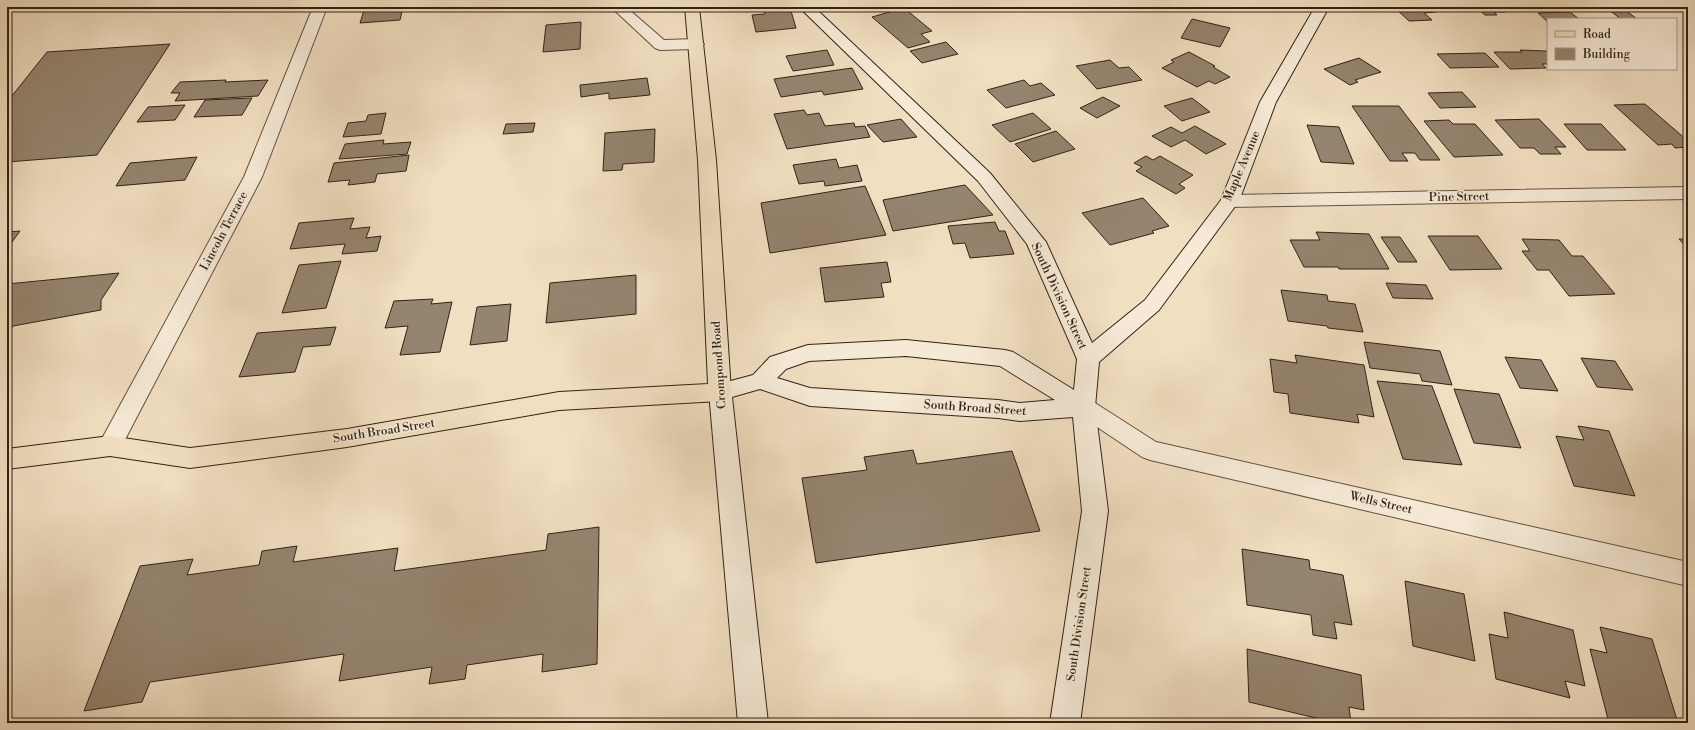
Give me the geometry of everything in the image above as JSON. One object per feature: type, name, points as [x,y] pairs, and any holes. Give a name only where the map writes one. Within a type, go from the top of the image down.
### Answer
[{"type":"main road","name":"Crompond Road","points":[[692,7],[707,160],[720,392]]},
{"type":"main road","name":"South Broad Street","points":[[7,459],[110,446],[190,458],[347,438],[560,401],[720,392]]},
{"type":"street","name":"Lincoln Terrace","points":[[110,446],[253,177],[320,7]]},
{"type":"street","points":[[618,7],[660,44],[696,44]]},
{"type":"street","name":"South Division Street","points":[[806,7],[984,177],[1036,242],[1088,359],[1084,407],[1095,511],[1066,723]]},
{"type":"street","name":"Maple Avenue","points":[[1088,359],[1152,305],[1230,201],[1268,102],[1322,7]]},
{"type":"street","name":"Pine Street","points":[[1230,201],[1688,193]]},
{"type":"street","name":"South Broad Street","points":[[720,392],[760,381],[778,363],[808,353],[906,348],[1005,358],[1084,407]]},
{"type":"street","name":"South Broad Street","points":[[760,381],[810,397],[998,409],[1020,412],[1084,407]]},
{"type":"street","name":"Crompond Road","points":[[720,392],[753,723]]},
{"type":"street","name":"Wells Street","points":[[1084,407],[1150,450],[1688,574]]},
{"type":"building","points":[[365,7],[403,7],[400,20],[360,23]]},
{"type":"building","points":[[1212,7],[1231,7],[1229,11]]},
{"type":"building","points":[[1459,7],[1432,8],[1436,12],[1424,13],[1432,20],[1409,21],[1395,8]]},
{"type":"building","points":[[1476,7],[1518,7],[1500,8],[1505,12],[1494,12],[1497,15],[1485,15]]},
{"type":"building","points":[[1605,7],[1621,7],[1636,18],[1620,18]]},
{"type":"building","points":[[786,8],[787,12],[791,11],[796,28],[756,32],[752,15],[765,14],[764,10]]},
{"type":"building","points":[[904,8],[932,31],[921,34],[930,42],[908,48],[872,17]]},
{"type":"building","points":[[1570,12],[1578,18],[1547,18],[1547,21],[1538,13]]},
{"type":"building","points":[[1192,19],[1230,28],[1220,47],[1181,38]]},
{"type":"building","points":[[581,22],[580,49],[543,52],[546,25]]},
{"type":"building","points":[[946,42],[958,54],[922,63],[910,51]]},
{"type":"building","points":[[170,44],[97,155],[7,162],[7,102],[47,52]]},
{"type":"building","points":[[827,50],[834,65],[793,71],[786,56]]},
{"type":"building","points":[[1520,50],[1547,52],[1547,64],[1542,64],[1546,68],[1510,69],[1494,52],[1522,52]]},
{"type":"building","points":[[1189,52],[1215,66],[1213,67],[1230,77],[1215,84],[1209,81],[1197,87],[1162,68],[1174,62],[1171,60]]},
{"type":"building","points":[[1485,53],[1499,67],[1450,68],[1437,54]]},
{"type":"building","points":[[1359,58],[1381,72],[1355,80],[1358,82],[1350,85],[1324,69]]},
{"type":"building","points":[[1110,60],[1119,68],[1129,67],[1142,80],[1097,89],[1076,66]]},
{"type":"building","points":[[852,68],[863,89],[824,95],[822,91],[781,97],[774,79]]},
{"type":"building","points":[[647,78],[650,95],[609,99],[609,93],[581,97],[580,85]]},
{"type":"building","points":[[226,80],[225,82],[268,80],[258,96],[175,101],[180,93],[171,93],[180,82]]},
{"type":"building","points":[[1024,80],[1030,86],[1041,83],[1055,95],[1006,108],[987,90]]},
{"type":"building","points":[[1462,92],[1476,107],[1440,108],[1428,93]]},
{"type":"building","points":[[1103,97],[1120,106],[1097,118],[1080,108]]},
{"type":"building","points":[[252,98],[242,115],[194,117],[205,100]]},
{"type":"building","points":[[1192,98],[1210,112],[1182,121],[1164,106]]},
{"type":"building","points":[[1645,104],[1688,141],[1685,142],[1688,147],[1675,148],[1672,144],[1658,145],[1614,105]]},
{"type":"building","points":[[185,105],[175,120],[137,122],[148,107]]},
{"type":"building","points":[[1352,106],[1399,106],[1440,160],[1420,160],[1415,153],[1402,153],[1408,161],[1390,161]]},
{"type":"building","points":[[804,110],[807,115],[819,113],[825,126],[854,123],[855,127],[865,126],[870,137],[787,149],[774,114]]},
{"type":"building","points":[[386,113],[381,134],[343,137],[348,123],[366,121],[368,115]]},
{"type":"building","points":[[1033,113],[1051,129],[1010,142],[992,125]]},
{"type":"building","points":[[901,119],[917,137],[883,142],[867,125]]},
{"type":"building","points":[[1539,119],[1566,147],[1555,147],[1561,154],[1540,154],[1534,148],[1520,148],[1495,120]]},
{"type":"building","points":[[1449,120],[1453,124],[1475,124],[1503,155],[1454,157],[1424,121]]},
{"type":"building","points":[[535,123],[533,132],[503,134],[506,124]]},
{"type":"building","points":[[1564,124],[1601,124],[1626,150],[1587,150]]},
{"type":"building","points":[[1307,125],[1339,127],[1354,164],[1321,162]]},
{"type":"building","points":[[1195,126],[1226,144],[1206,154],[1185,140],[1171,147],[1152,136],[1171,127],[1182,133]]},
{"type":"building","points":[[655,129],[654,162],[623,164],[622,170],[603,171],[605,133]]},
{"type":"building","points":[[1056,131],[1075,149],[1033,162],[1015,144]]},
{"type":"building","points":[[384,140],[383,144],[411,142],[407,154],[339,159],[345,144]]},
{"type":"building","points":[[409,155],[406,171],[377,174],[375,182],[348,185],[350,180],[328,182],[334,163]]},
{"type":"building","points":[[1146,156],[1153,160],[1160,156],[1193,175],[1179,184],[1185,188],[1176,194],[1136,171],[1142,167],[1134,163]]},
{"type":"building","points":[[197,157],[185,180],[116,186],[130,163]]},
{"type":"building","points":[[836,159],[839,168],[857,165],[862,181],[825,186],[824,181],[799,184],[793,165]]},
{"type":"building","points":[[965,185],[993,215],[893,231],[883,200]]},
{"type":"building","points":[[865,186],[886,235],[770,253],[761,203]]},
{"type":"building","points":[[1143,198],[1169,226],[1152,231],[1154,233],[1110,245],[1082,213]]},
{"type":"building","points":[[354,218],[350,229],[370,227],[366,238],[381,236],[377,251],[342,254],[345,244],[290,249],[299,223]]},
{"type":"building","points":[[995,222],[999,231],[1005,231],[1014,254],[970,258],[965,243],[953,244],[948,226]]},
{"type":"building","points":[[20,231],[7,249],[7,232]]},
{"type":"building","points":[[1316,232],[1369,234],[1389,269],[1304,267],[1290,240],[1320,240]]},
{"type":"building","points":[[1428,236],[1478,236],[1502,269],[1450,270]]},
{"type":"building","points":[[1381,237],[1400,237],[1417,262],[1398,262]]},
{"type":"building","points":[[1522,239],[1559,240],[1572,256],[1583,256],[1615,294],[1569,296],[1549,270],[1537,270],[1522,251],[1530,251]]},
{"type":"building","points":[[1679,239],[1688,239],[1688,249]]},
{"type":"building","points":[[341,261],[326,308],[282,313],[299,265]]},
{"type":"building","points":[[887,262],[891,282],[881,283],[884,297],[825,302],[820,268]]},
{"type":"building","points":[[119,273],[101,300],[101,310],[13,326],[7,336],[7,284]]},
{"type":"building","points":[[636,275],[636,314],[546,323],[550,283]]},
{"type":"building","points":[[1386,283],[1426,285],[1433,299],[1393,298]]},
{"type":"building","points":[[1281,290],[1327,295],[1328,301],[1355,304],[1363,332],[1288,321]]},
{"type":"building","points":[[433,299],[431,304],[452,302],[440,352],[400,355],[408,326],[385,328],[394,301]]},
{"type":"building","points":[[511,304],[507,341],[470,345],[477,307]]},
{"type":"building","points":[[336,327],[330,345],[303,347],[295,372],[239,377],[257,333]]},
{"type":"building","points":[[1364,342],[1440,351],[1452,385],[1422,381],[1420,374],[1370,368]]},
{"type":"building","points":[[1295,355],[1364,365],[1374,417],[1357,414],[1359,423],[1290,413],[1288,394],[1274,392],[1270,359],[1297,363]]},
{"type":"building","points":[[1505,357],[1541,360],[1558,391],[1520,388]]},
{"type":"building","points":[[1581,358],[1615,361],[1633,390],[1597,387]]},
{"type":"building","points":[[1377,381],[1432,386],[1462,465],[1403,459]]},
{"type":"building","points":[[1454,389],[1499,394],[1521,448],[1474,443]]},
{"type":"building","points":[[1578,426],[1609,431],[1635,496],[1574,486],[1556,436],[1584,440]]},
{"type":"building","points":[[913,450],[917,464],[1012,451],[1040,531],[816,563],[802,478],[867,470],[864,457]]},
{"type":"building","points":[[599,527],[597,664],[542,672],[543,654],[467,665],[465,679],[429,684],[432,667],[339,681],[344,654],[150,682],[142,702],[84,711],[140,566],[193,559],[187,575],[259,565],[262,551],[297,546],[293,562],[398,548],[394,571],[546,550],[548,534]]},
{"type":"building","points":[[1242,549],[1309,560],[1310,569],[1343,575],[1352,625],[1334,622],[1337,639],[1313,635],[1311,615],[1247,605]]},
{"type":"building","points":[[1405,581],[1464,594],[1475,661],[1413,646]]},
{"type":"building","points":[[1504,612],[1573,630],[1585,686],[1565,681],[1570,698],[1496,679],[1489,634],[1508,638]]},
{"type":"building","points":[[1600,627],[1652,639],[1678,723],[1609,723],[1590,649],[1607,653]]},
{"type":"building","points":[[1247,649],[1361,675],[1364,710],[1349,707],[1351,723],[1324,723],[1324,720],[1249,702]]}]
